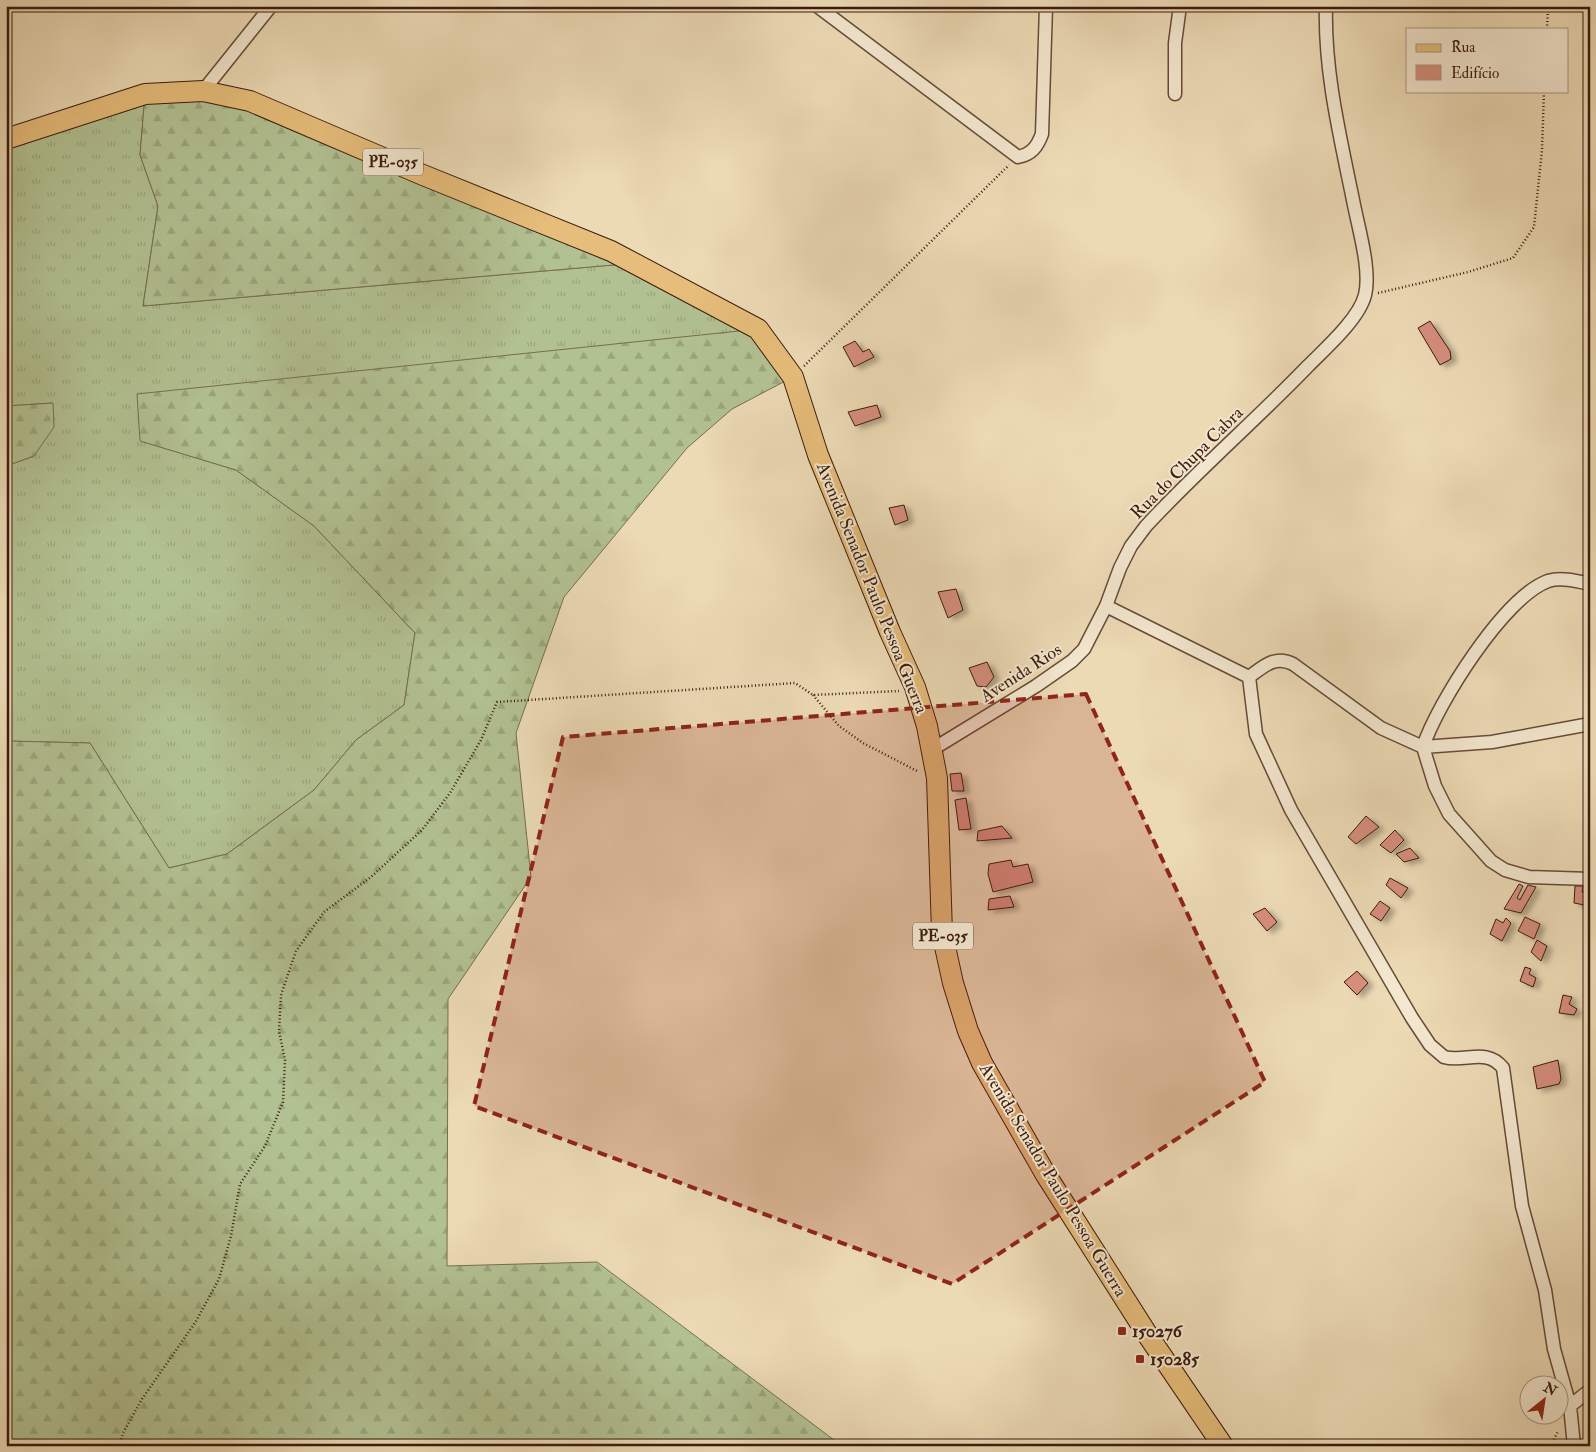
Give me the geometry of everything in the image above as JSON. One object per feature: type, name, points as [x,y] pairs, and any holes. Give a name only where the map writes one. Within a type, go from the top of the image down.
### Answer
[{"type":"main road","name":"PE-035","points":[[6,139],[144,94],[203,90],[250,101],[636,262],[758,329],[793,377]]},
{"type":"main road","name":"Avenida Senador Paulo Pessoa Guerra","points":[[793,377],[827,479],[890,632],[915,687],[933,749],[937,778],[942,933],[953,983],[968,1032],[982,1063],[1046,1175],[1154,1345],[1223,1446]]},
{"type":"street","points":[[203,90],[271,6]]},
{"type":"street","points":[[817,6],[1018,157],[1028,154],[1035,148],[1042,134],[1046,6]]},
{"type":"street","points":[[1175,94],[1175,43],[1180,6]]},
{"type":"street","points":[[1326,6],[1326,29],[1336,114],[1364,260],[1364,296]]},
{"type":"street","name":"Rua do Chupa Cabra","points":[[1106,606],[1120,568],[1131,546],[1146,526],[1274,403],[1334,340],[1349,322],[1364,296]]},
{"type":"street","points":[[1590,584],[1560,579],[1548,581],[1536,587],[1519,601],[1497,625],[1450,690],[1436,715],[1423,748],[1435,786],[1449,814],[1491,861],[1505,870],[1529,877],[1590,879]]},
{"type":"street","points":[[1106,606],[1249,677]]},
{"type":"street","name":"Avenida Rios","points":[[933,749],[1072,661],[1084,649],[1106,606]]},
{"type":"street","points":[[1249,677],[1273,660],[1284,659],[1294,664],[1354,710],[1382,728],[1423,748],[1492,742],[1590,724]]},
{"type":"street","points":[[1249,677],[1256,734],[1268,765],[1316,856],[1412,1018],[1430,1045],[1444,1057],[1483,1056],[1498,1062],[1503,1068],[1522,1206],[1545,1290],[1554,1349],[1570,1406],[1574,1446]]},
{"type":"street","points":[[1570,1406],[1590,1390]]},
{"type":"path","points":[[1547,28],[1548,6]]},
{"type":"path","points":[[1364,296],[1468,272],[1513,258],[1534,227],[1542,150],[1544,92]]},
{"type":"path","points":[[793,377],[1018,157]]},
{"type":"path","points":[[119,1446],[123,1433],[142,1399],[195,1323],[219,1279],[231,1236],[240,1184],[265,1146],[283,1102],[286,1060],[279,1031],[282,996],[296,951],[324,912],[371,877],[427,822],[450,793],[481,740],[497,702],[795,683],[813,695],[839,726],[863,743],[914,771],[937,778]]},
{"type":"path","points":[[813,695],[899,691],[915,687]]},
{"type":"highlighted area","points":[[1086,694],[1265,1082],[952,1284],[474,1106],[563,737]]},
{"type":"green space","points":[[203,91],[636,263],[143,306],[158,206],[140,155],[145,94]]},
{"type":"green space","points":[[145,94],[140,155],[158,206],[143,306],[636,263],[758,329],[141,441],[236,470],[314,526],[415,633],[404,705],[356,740],[314,790],[227,854],[169,868],[90,743],[6,741],[6,466],[34,456],[52,403],[6,406],[6,139]]},
{"type":"green space","points":[[758,329],[793,377],[732,409],[687,448],[564,597],[516,733],[531,877],[448,999],[447,1266],[597,1262],[842,1446],[6,1446],[6,741],[90,743],[169,868],[227,854],[314,790],[356,740],[404,705],[415,633],[314,526],[236,470],[140,441],[137,394]]},
{"type":"green space","points":[[53,403],[54,427],[34,456],[6,466],[6,406]]},
{"type":"building","points":[[1430,321],[1450,351],[1451,359],[1440,365],[1418,328]]},
{"type":"building","points":[[855,341],[863,352],[869,349],[874,357],[854,367],[843,347]]},
{"type":"building","points":[[877,405],[881,417],[855,426],[848,412]]},
{"type":"building","points":[[904,505],[908,520],[895,525],[889,508]]},
{"type":"building","points":[[956,589],[963,610],[948,618],[938,592]]},
{"type":"building","points":[[987,662],[994,677],[986,687],[977,686],[969,668]]},
{"type":"building","points":[[961,773],[964,791],[952,791],[950,774]]},
{"type":"building","points":[[966,798],[971,829],[959,830],[955,800]]},
{"type":"building","points":[[1366,816],[1379,827],[1356,844],[1348,837]]},
{"type":"building","points":[[1002,826],[1012,838],[977,841],[978,831]]},
{"type":"building","points":[[1395,830],[1404,840],[1391,853],[1380,845]]},
{"type":"building","points":[[1410,848],[1419,858],[1404,862],[1396,854]]},
{"type":"building","points":[[1011,860],[1013,867],[1028,864],[1033,882],[993,892],[988,874],[989,864]]},
{"type":"building","points":[[1390,878],[1408,888],[1401,898],[1386,885]]},
{"type":"building","points":[[1519,884],[1523,886],[1517,898],[1520,900],[1528,885],[1536,887],[1521,913],[1504,909]]},
{"type":"building","points":[[1575,886],[1583,886],[1582,892],[1590,892],[1590,906],[1574,903]]},
{"type":"building","points":[[1010,896],[1014,907],[988,910],[989,899]]},
{"type":"building","points":[[1380,901],[1390,908],[1381,921],[1370,914]]},
{"type":"building","points":[[1265,908],[1277,922],[1267,931],[1253,914]]},
{"type":"building","points":[[1525,917],[1540,924],[1534,939],[1518,931]]},
{"type":"building","points":[[1506,918],[1511,923],[1502,941],[1490,934],[1496,919],[1503,923]]},
{"type":"building","points":[[1537,940],[1547,946],[1541,961],[1531,952]]},
{"type":"building","points":[[1525,967],[1531,969],[1529,974],[1536,978],[1533,987],[1520,981]]},
{"type":"building","points":[[1357,971],[1368,983],[1357,995],[1344,982]]},
{"type":"building","points":[[1563,995],[1572,997],[1569,1004],[1577,1009],[1574,1015],[1559,1013]]},
{"type":"building","points":[[1558,1060],[1561,1079],[1559,1084],[1537,1089],[1533,1067]]},
{"type":"place","name":"150276","points":[[1122,1331]]},
{"type":"place","name":"150285","points":[[1140,1359]]}]
